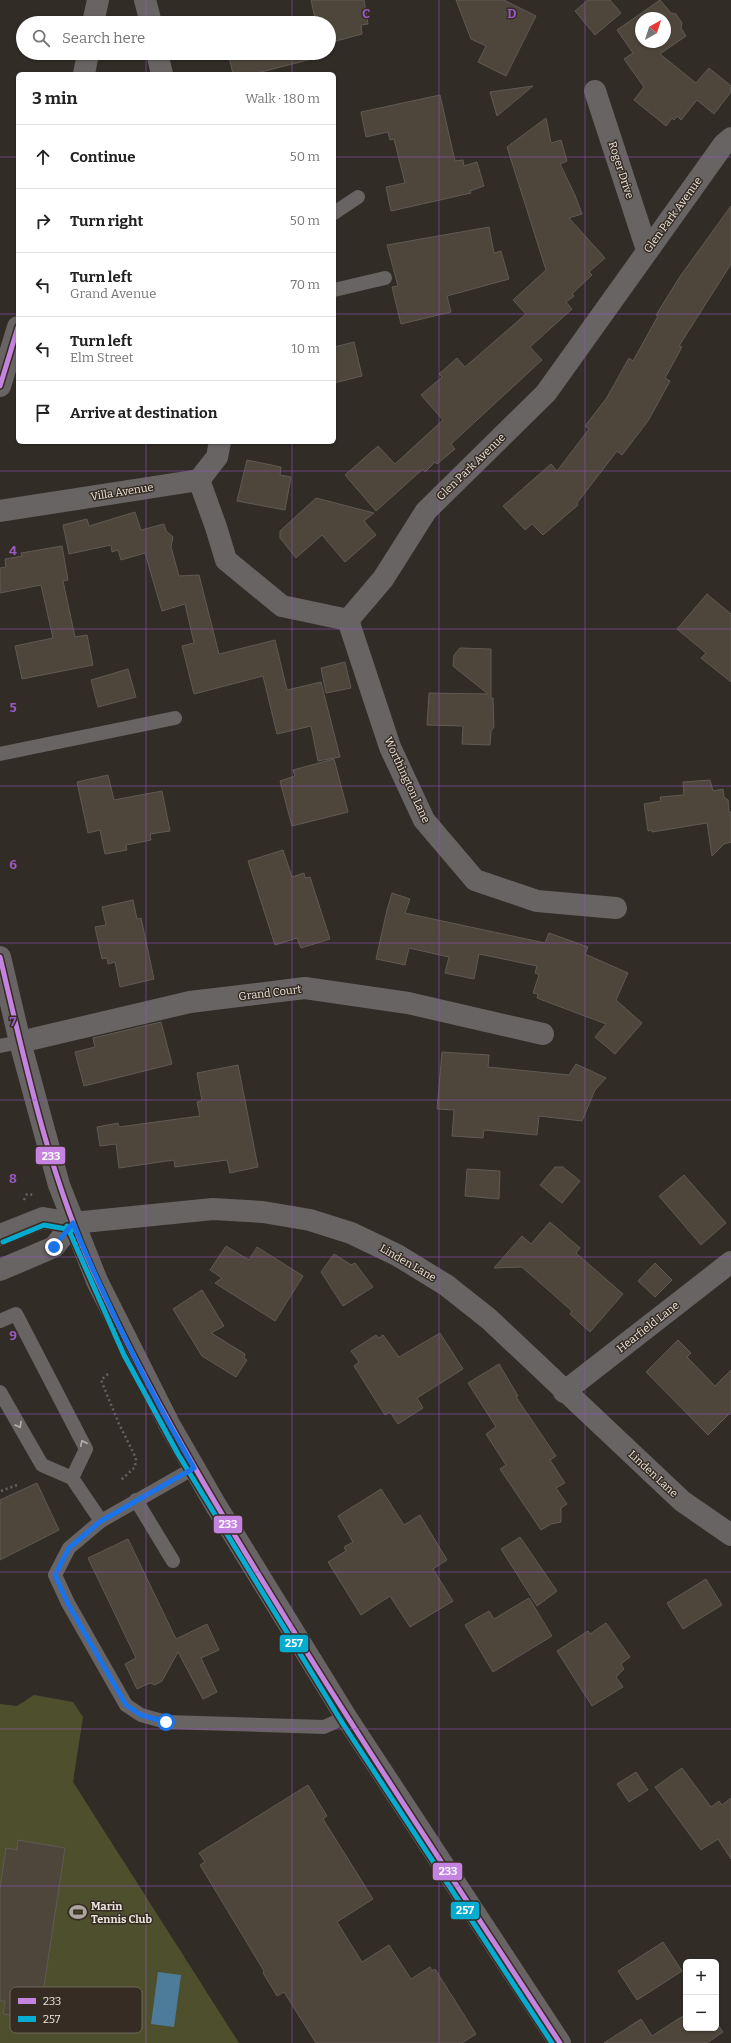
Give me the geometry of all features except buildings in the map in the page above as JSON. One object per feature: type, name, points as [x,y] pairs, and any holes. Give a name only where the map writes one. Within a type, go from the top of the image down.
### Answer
[{"type":"street","points":[[95,16],[98,0]]},
{"type":"street","points":[[145,0],[148,16]]},
{"type":"street","points":[[84,72],[87,60]]},
{"type":"street","points":[[159,60],[162,72]]},
{"type":"street","name":"Roger Drive","points":[[595,91],[647,250]]},
{"type":"street","name":"Glen Park Avenue","points":[[348,620],[383,579],[426,511],[546,393],[647,250],[724,144],[731,138]]},
{"type":"street","points":[[0,386],[16,334]]},
{"type":"street","points":[[220,444],[217,456],[199,480],[226,560],[282,606],[348,620]]},
{"type":"street","name":"Villa Avenue","points":[[0,511],[199,480]]},
{"type":"street","name":"Worthington Lane","points":[[348,620],[390,747],[424,820],[475,880],[537,901],[616,908]]},
{"type":"street","points":[[0,957],[10,1044],[47,1144],[73,1223],[97,1281],[130,1349],[194,1468],[346,1717],[560,2043]]},
{"type":"street","name":"Grand Court","points":[[10,1044],[190,1002],[305,988],[408,1004],[544,1034]]},
{"type":"street","name":"Linden Lane","points":[[0,1235],[43,1218],[73,1223],[213,1209],[263,1212],[310,1220],[351,1233],[397,1255],[446,1285],[489,1319],[564,1392],[682,1500],[731,1535]]},
{"type":"street","points":[[0,1270],[54,1247],[73,1223]]},
{"type":"street","name":"Hearfield Lane","points":[[564,1392],[731,1262]]},
{"type":"lane","points":[[336,212],[358,197]]},
{"type":"lane","points":[[336,290],[385,278]]},
{"type":"lane","points":[[0,754],[175,718]]},
{"type":"lane","points":[[0,1321],[16,1314],[86,1449],[72,1478]]},
{"type":"lane","points":[[0,1392],[42,1466],[72,1478],[101,1521]]},
{"type":"lane","points":[[194,1468],[101,1521],[69,1548],[55,1575],[68,1604],[126,1705],[141,1715],[166,1722],[324,1727],[346,1717]]},
{"type":"lane","points":[[136,1500],[173,1560]]},
{"type":"path","points":[[27,1194],[34,1195]]},
{"type":"path","points":[[108,1374],[101,1380],[119,1424],[136,1458],[135,1467],[120,1481]]},
{"type":"path","points":[[1,1491],[17,1485]]},
{"type":"green space","name":"Marin Tennis Club","points":[[34,1695],[73,1702],[83,1717],[73,1782],[239,2043],[0,2043],[0,1704],[17,1706]]},
{"type":"water","points":[[158,1972],[181,1975],[174,2027],[151,2024]]},
{"type":"transit line","name":"233","points":[[0,386],[16,334]]},
{"type":"transit line","name":"233","points":[[0,957],[30,1081],[66,1204],[98,1282],[138,1364],[204,1484],[310,1657],[416,1823],[560,2043]]},
{"type":"transit line","name":"257","points":[[3,1242],[44,1225],[72,1230]]},
{"type":"transit line","name":"257","points":[[67,1226],[124,1355],[178,1454],[343,1724],[552,2043]]},
{"type":"place","name":"Marin Tennis Club","points":[[78,1912]]},
{"type":"route","points":[[54,1247],[73,1223],[97,1281],[130,1349],[194,1468],[101,1521],[69,1548],[55,1575],[68,1604],[126,1705],[141,1715],[166,1722]]}]
